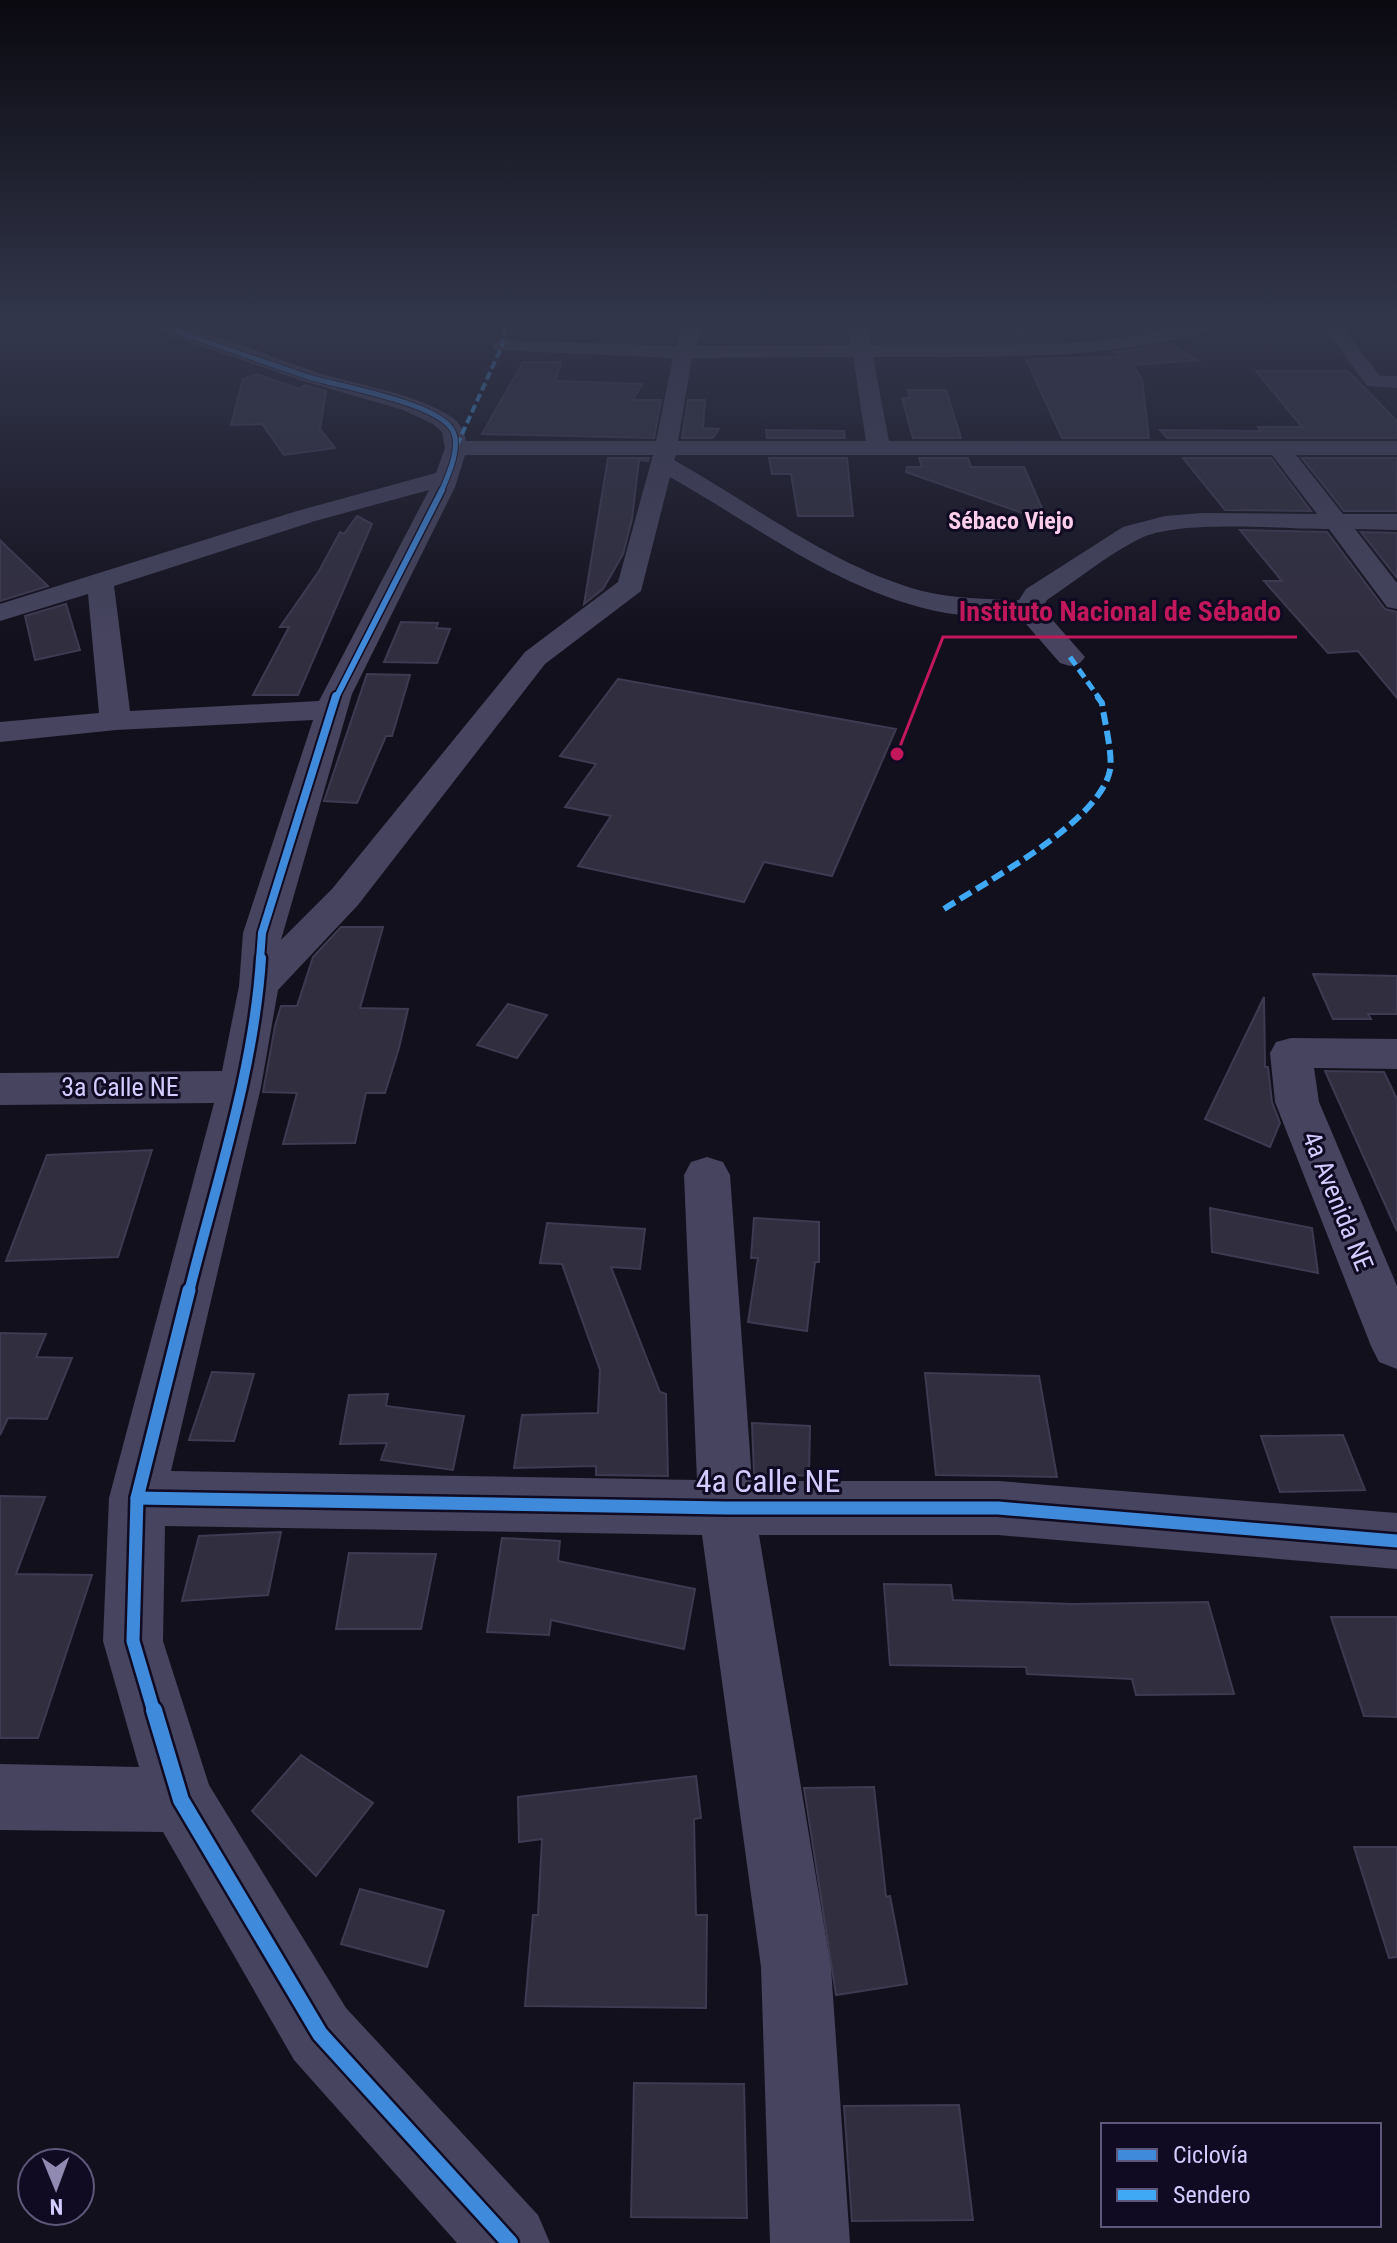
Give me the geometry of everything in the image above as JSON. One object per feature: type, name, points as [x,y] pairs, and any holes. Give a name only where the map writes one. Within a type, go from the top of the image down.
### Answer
[{"type":"street","points":[[453,432],[451,463],[332,710],[262,933],[259,986],[240,1087],[137,1498],[133,1641],[181,1800],[320,2034],[510,2243]]},
{"type":"street","points":[[259,986],[345,897],[535,658],[631,585],[669,432]]},
{"type":"street","points":[[876,432],[879,448]]},
{"type":"street","points":[[0,613],[306,516],[451,463],[879,448],[1397,448]]},
{"type":"street","points":[[1279,448],[1397,601]]},
{"type":"street","points":[[664,456],[703,485],[792,541],[887,588],[947,604],[1028,609],[1070,657]]},
{"type":"street","points":[[1028,609],[1036,595],[1132,532],[1165,524],[1202,521],[1397,522]]},
{"type":"street","points":[[100,581],[116,721]]},
{"type":"street","points":[[0,732],[116,721],[332,710]]},
{"type":"street","name":"4a Avenida NE","points":[[1397,1054],[1291,1053],[1297,1102],[1397,1346]]},
{"type":"street","name":"3a Calle NE","points":[[0,1089],[240,1087]]},
{"type":"street","points":[[707,1175],[726,1508],[796,1967],[810,2243]]},
{"type":"street","name":"4a Calle NE","points":[[137,1498],[726,1508],[998,1508],[1397,1541]]},
{"type":"street","points":[[0,1797],[181,1800]]},
{"type":"building","points":[[267,432],[322,432],[335,448],[284,455]]},
{"type":"building","points":[[483,432],[655,432],[654,438],[482,434]]},
{"type":"building","points":[[683,432],[717,432],[713,438],[682,438]]},
{"type":"building","points":[[766,432],[844,432],[845,438],[767,438]]},
{"type":"building","points":[[911,432],[959,432],[961,438],[913,438]]},
{"type":"building","points":[[1059,432],[1148,432],[1149,438],[1062,438]]},
{"type":"building","points":[[1161,432],[1397,432],[1397,438],[1167,438]]},
{"type":"building","points":[[608,458],[649,458],[648,461],[639,460],[632,519],[623,554],[603,589],[584,604]]},
{"type":"building","points":[[769,458],[847,458],[853,516],[798,516],[791,474],[772,474]]},
{"type":"building","points":[[919,458],[968,458],[971,467],[1024,467],[1048,522],[906,472],[907,467],[922,467]]},
{"type":"building","points":[[1183,458],[1271,458],[1311,511],[1225,510]]},
{"type":"building","points":[[1302,458],[1397,458],[1397,511],[1344,511]]},
{"type":"building","points":[[357,516],[372,524],[298,695],[253,695],[289,627],[280,627],[319,571],[340,532],[344,534]]},
{"type":"building","points":[[1240,530],[1327,532],[1385,609],[1397,612],[1397,698],[1358,651],[1328,653],[1264,581],[1282,581]]},
{"type":"building","points":[[1361,532],[1397,533],[1397,578]]},
{"type":"building","points":[[0,540],[8,548],[48,586],[0,601]]},
{"type":"building","points":[[66,604],[80,650],[35,660],[25,616]]},
{"type":"building","points":[[401,622],[438,623],[436,628],[450,629],[437,663],[384,662]]},
{"type":"building","points":[[367,674],[410,675],[392,736],[386,736],[357,803],[324,801]]},
{"type":"building","points":[[618,679],[896,729],[832,876],[764,862],[744,902],[578,866],[611,816],[565,807],[596,764],[560,756]]},
{"type":"building","points":[[341,927],[383,927],[360,1008],[408,1009],[399,1048],[385,1093],[366,1093],[355,1143],[283,1144],[297,1093],[263,1092],[275,1026],[281,1006],[297,1006],[313,957]]},
{"type":"building","points":[[1313,974],[1397,976],[1397,1014],[1368,1014],[1371,1019],[1333,1019]]},
{"type":"building","points":[[1264,997],[1265,1067],[1268,1067],[1272,1102],[1280,1123],[1270,1147],[1205,1119]]},
{"type":"building","points":[[508,1004],[547,1015],[517,1058],[477,1045]]},
{"type":"building","points":[[1325,1071],[1384,1072],[1397,1099],[1397,1231]]},
{"type":"building","points":[[152,1150],[118,1257],[6,1261],[47,1155]]},
{"type":"building","points":[[1210,1208],[1312,1228],[1318,1273],[1212,1252]]},
{"type":"building","points":[[754,1218],[819,1222],[819,1262],[815,1262],[807,1331],[748,1322],[758,1258],[751,1258]]},
{"type":"building","points":[[547,1223],[645,1229],[640,1269],[611,1267],[660,1392],[666,1394],[668,1476],[596,1475],[596,1466],[514,1468],[522,1415],[598,1413],[600,1370],[562,1264],[540,1263]]},
{"type":"building","points":[[0,1333],[46,1334],[36,1357],[72,1358],[47,1419],[8,1418],[0,1435]]},
{"type":"building","points":[[212,1372],[254,1374],[234,1441],[189,1440]]},
{"type":"building","points":[[925,1373],[1039,1376],[1057,1477],[936,1475]]},
{"type":"building","points":[[388,1394],[386,1406],[464,1416],[453,1470],[381,1460],[387,1443],[340,1444],[349,1395]]},
{"type":"building","points":[[752,1423],[810,1426],[809,1476],[754,1473]]},
{"type":"building","points":[[1343,1435],[1365,1490],[1280,1492],[1261,1436]]},
{"type":"building","points":[[0,1496],[45,1497],[16,1574],[92,1575],[38,1738],[0,1738]]},
{"type":"building","points":[[281,1532],[268,1595],[182,1601],[199,1536]]},
{"type":"building","points":[[502,1538],[560,1541],[558,1561],[695,1589],[684,1649],[551,1620],[549,1635],[487,1632]]},
{"type":"building","points":[[349,1553],[436,1554],[421,1629],[336,1629]]},
{"type":"building","points":[[884,1584],[951,1585],[953,1600],[1072,1604],[1208,1602],[1234,1694],[1136,1695],[1132,1679],[1027,1674],[1026,1667],[890,1665]]},
{"type":"building","points":[[1331,1617],[1397,1617],[1397,1717],[1364,1716]]},
{"type":"building","points":[[301,1755],[373,1803],[316,1876],[252,1811]]},
{"type":"building","points":[[696,1776],[701,1818],[694,1819],[696,1915],[707,1915],[706,2008],[525,2006],[533,1915],[538,1915],[542,1839],[519,1842],[518,1797]]},
{"type":"building","points":[[874,1787],[886,1897],[890,1896],[907,1984],[836,1995],[804,1788]]},
{"type":"building","points":[[1354,1847],[1397,1847],[1397,1957],[1389,1958]]},
{"type":"building","points":[[360,1889],[444,1911],[427,1967],[341,1944]]},
{"type":"building","points":[[634,2083],[744,2084],[747,2218],[631,2217]]},
{"type":"building","points":[[959,2105],[973,2220],[852,2221],[844,2106]]},
{"type":"marked path","points":[[457,445],[463,432]]},
{"type":"marked path","points":[[944,909],[1069,829],[1095,798],[1110,770],[1102,703],[1070,657]]},
{"type":"cycle path","points":[[453,432],[456,448],[443,487],[337,694],[262,933],[259,986],[240,1087],[137,1498],[133,1641],[181,1800],[320,2034],[510,2243]]},
{"type":"cycle path","points":[[137,1498],[726,1508],[998,1508],[1397,1541]]},
{"type":"place","name":"Instituto Nacional de Sébado","points":[[897,754]]},
{"type":"district","name":"Sébaco Viejo","points":[[1011,521]]}]
